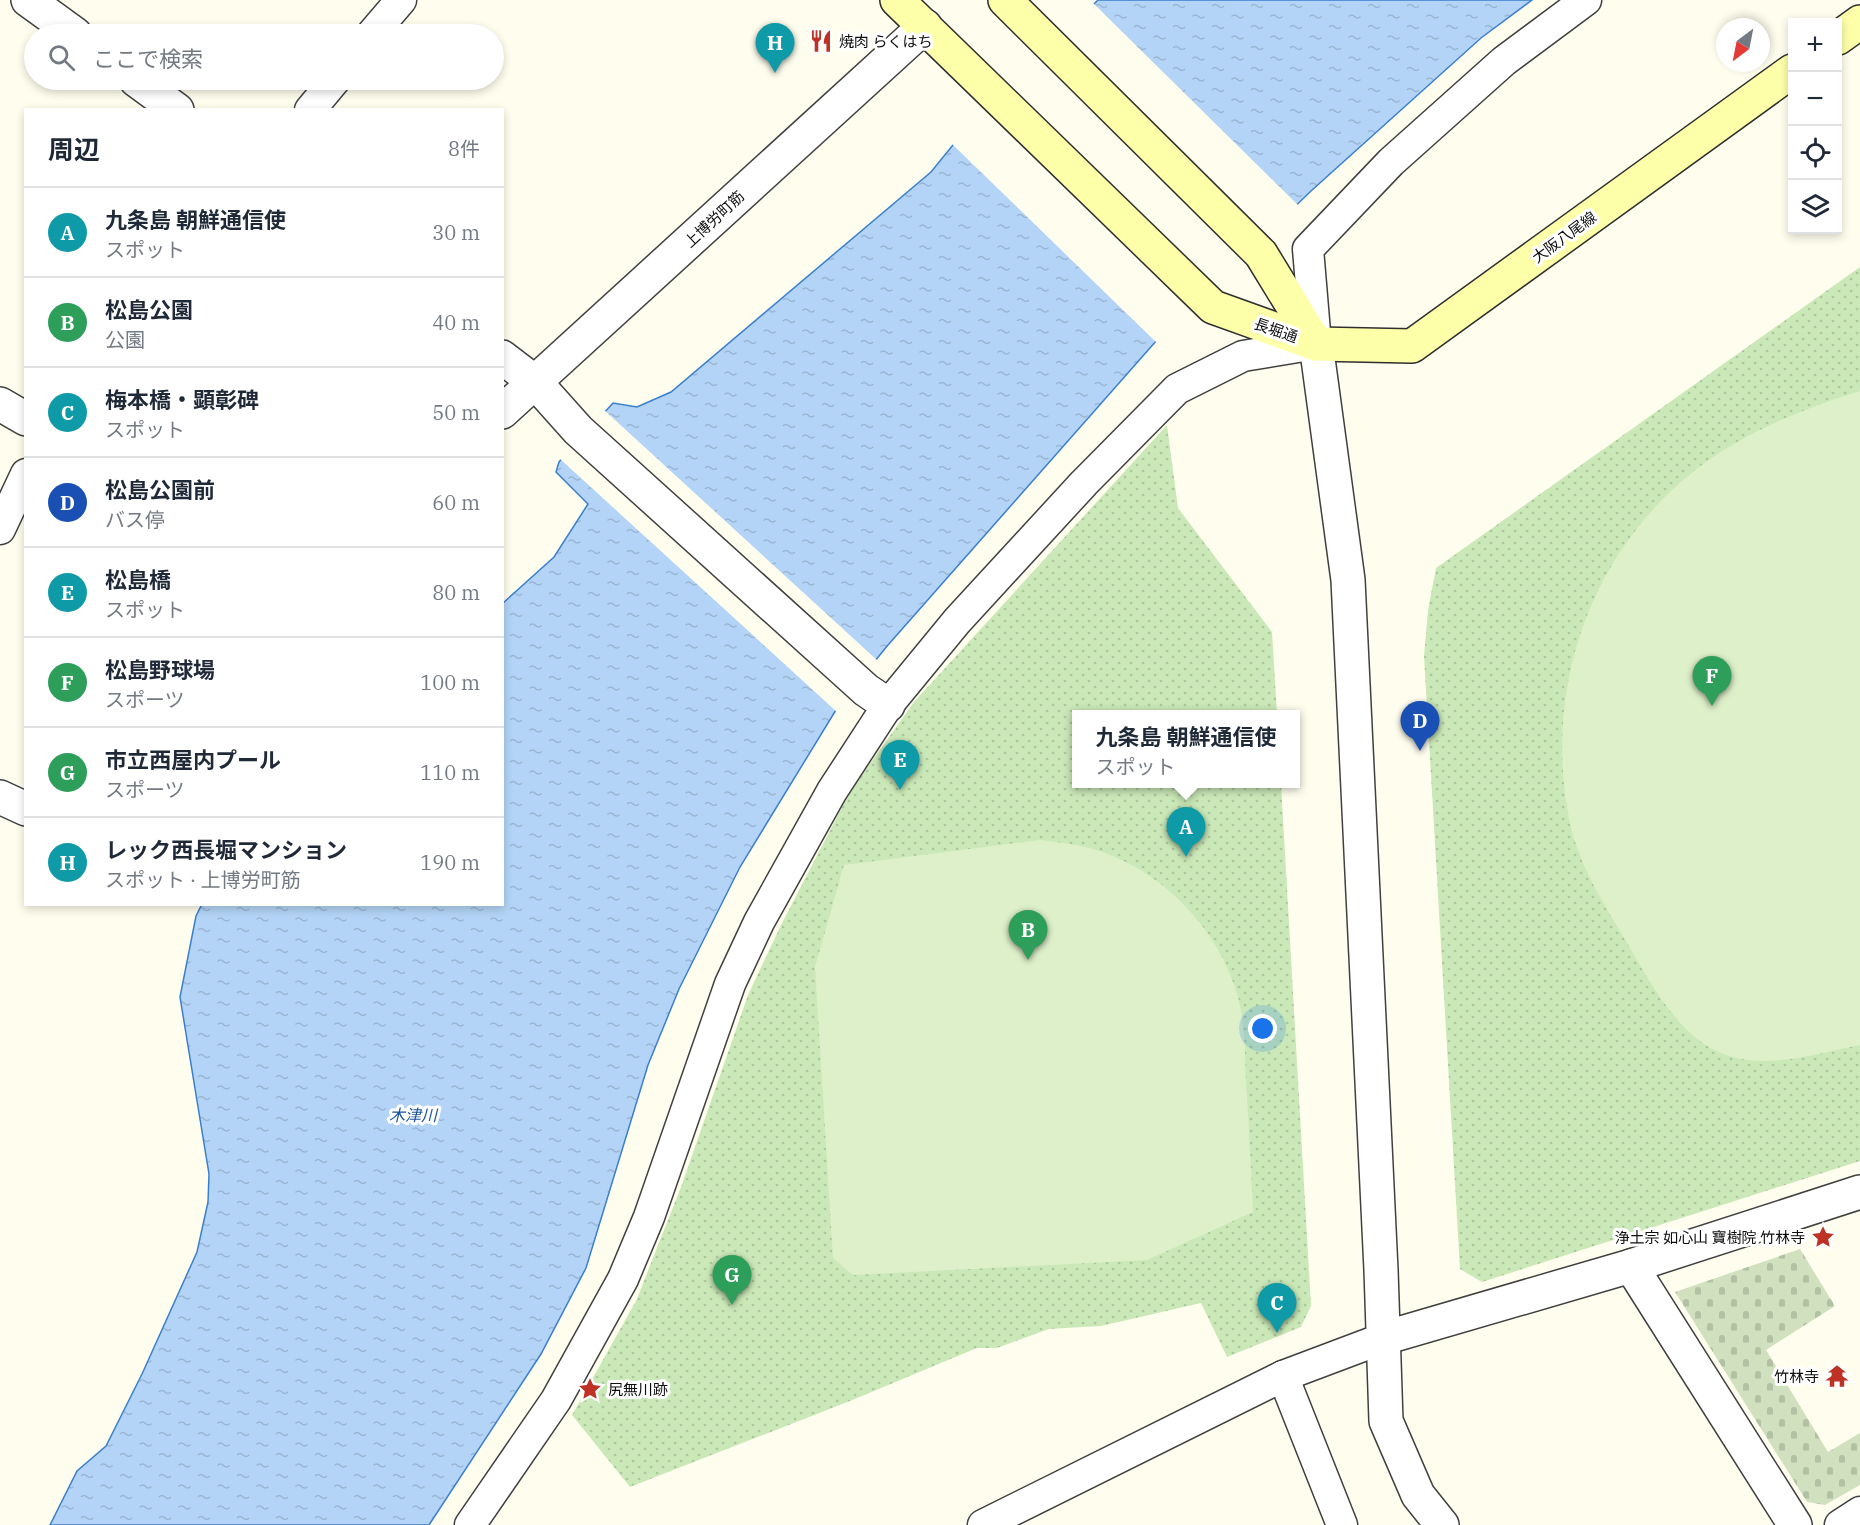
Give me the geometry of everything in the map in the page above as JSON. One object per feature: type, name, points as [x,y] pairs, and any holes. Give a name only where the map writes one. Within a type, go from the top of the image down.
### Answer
[{"type":"main road","name":"長堀通","points":[[897,0],[1213,307],[1316,344]]},
{"type":"main road","name":"長堀通","points":[[1005,0],[1261,254],[1316,344]]},
{"type":"main road","points":[[1842,35],[1860,22]]},
{"type":"main road","name":"大阪八尾線","points":[[1316,344],[1412,346],[1791,72]]},
{"type":"street","points":[[28,0],[61,24]]},
{"type":"street","points":[[381,24],[401,0]]},
{"type":"street","points":[[1442,1525],[1418,1495],[1386,1421],[1348,580],[1316,344],[1308,249],[1391,162],[1504,62],[1586,0]]},
{"type":"street","name":"上博労町筋","points":[[504,410],[925,26]]},
{"type":"street","points":[[150,90],[174,108]]},
{"type":"street","points":[[312,108],[327,90]]},
{"type":"street","points":[[470,1525],[556,1400],[618,1288],[649,1217],[730,984],[759,922],[832,791],[877,698],[957,621],[1084,483],[1177,389],[1243,356],[1316,344]]},
{"type":"street","points":[[504,359],[536,383],[578,430],[877,698]]},
{"type":"street","points":[[0,404],[24,418]]},
{"type":"street","points":[[0,529],[24,478]]},
{"type":"street","points":[[0,797],[24,808]]},
{"type":"street","points":[[983,1525],[1283,1376],[1384,1338],[1631,1266],[1860,1192]]},
{"type":"street","points":[[1631,1266],[1795,1525]]},
{"type":"street","points":[[1283,1376],[1342,1525]]},
{"type":"street","points":[[1840,1525],[1860,1512]]},
{"type":"green space","points":[[1860,267],[1860,1161],[1482,1282],[1460,1269],[1424,656],[1428,610],[1436,568]]},
{"type":"green space","points":[[1860,391],[1860,1045],[1793,1059],[1759,1061],[1742,1059],[1709,1047],[1678,1021],[1643,970],[1597,892],[1582,861],[1571,829],[1563,765],[1564,717],[1571,670],[1584,624],[1603,581],[1628,541],[1658,504],[1694,471],[1733,445],[1794,414]]},
{"type":"green space","points":[[1167,425],[1178,508],[1272,632],[1277,710],[1072,710],[1072,788],[1281,788],[1311,1306],[1301,1327],[1227,1357],[1201,1303],[1101,1326],[1049,1329],[997,1348],[977,1348],[850,1401],[630,1487],[572,1415],[636,1301],[681,1187],[748,995],[781,925],[851,790],[914,702]]},
{"type":"green space","points":[[1040,840],[1097,850],[1137,868],[1176,897],[1209,935],[1232,978],[1239,1001],[1244,1042],[1253,1212],[1147,1260],[853,1275],[833,1258],[815,967],[844,865]]},
{"type":"green space","points":[[1800,1249],[1835,1306],[1766,1350],[1828,1452],[1860,1433],[1860,1485],[1825,1505],[1807,1502],[1675,1292]]},
{"type":"water","name":"木津川","points":[[1098,0],[1532,0],[1481,38],[1311,191],[1157,340],[888,645],[839,705],[740,867],[679,989],[648,1065],[586,1268],[541,1354],[429,1525],[50,1525],[77,1471],[106,1446],[142,1374],[197,1252],[208,1202],[209,1174],[180,997],[196,916],[201,906],[504,906],[504,602],[554,557],[588,504],[556,472],[559,462],[613,403],[637,407],[671,392],[931,172],[957,140]]},
{"type":"pier","points":[[1092,2],[1299,206],[1158,344],[951,143]]},
{"type":"pier","points":[[603,409],[878,661],[838,713],[559,458]]},
{"type":"place","name":"焼肉 らくはち","points":[[821,41]]},
{"type":"place","name":"レック西長堀マンション","points":[[775,73]]},
{"type":"place","name":"松島野球場","points":[[1712,706]]},
{"type":"place","name":"松島公園前","points":[[1420,751]]},
{"type":"place","name":"松島橋","points":[[900,790]]},
{"type":"place","name":"九条島 朝鮮通信使","points":[[1186,857]]},
{"type":"place","name":"松島公園","points":[[1028,960]]},
{"type":"place","name":"浄土宗 如心山 寶樹院 竹林寺","points":[[1823,1237]]},
{"type":"place","name":"市立西屋内プール","points":[[732,1305]]},
{"type":"place","name":"梅本橋・顕彰碑","points":[[1277,1333]]},
{"type":"place","name":"竹林寺","points":[[1837,1376]]},
{"type":"place","name":"尻無川跡","points":[[590,1389]]}]
